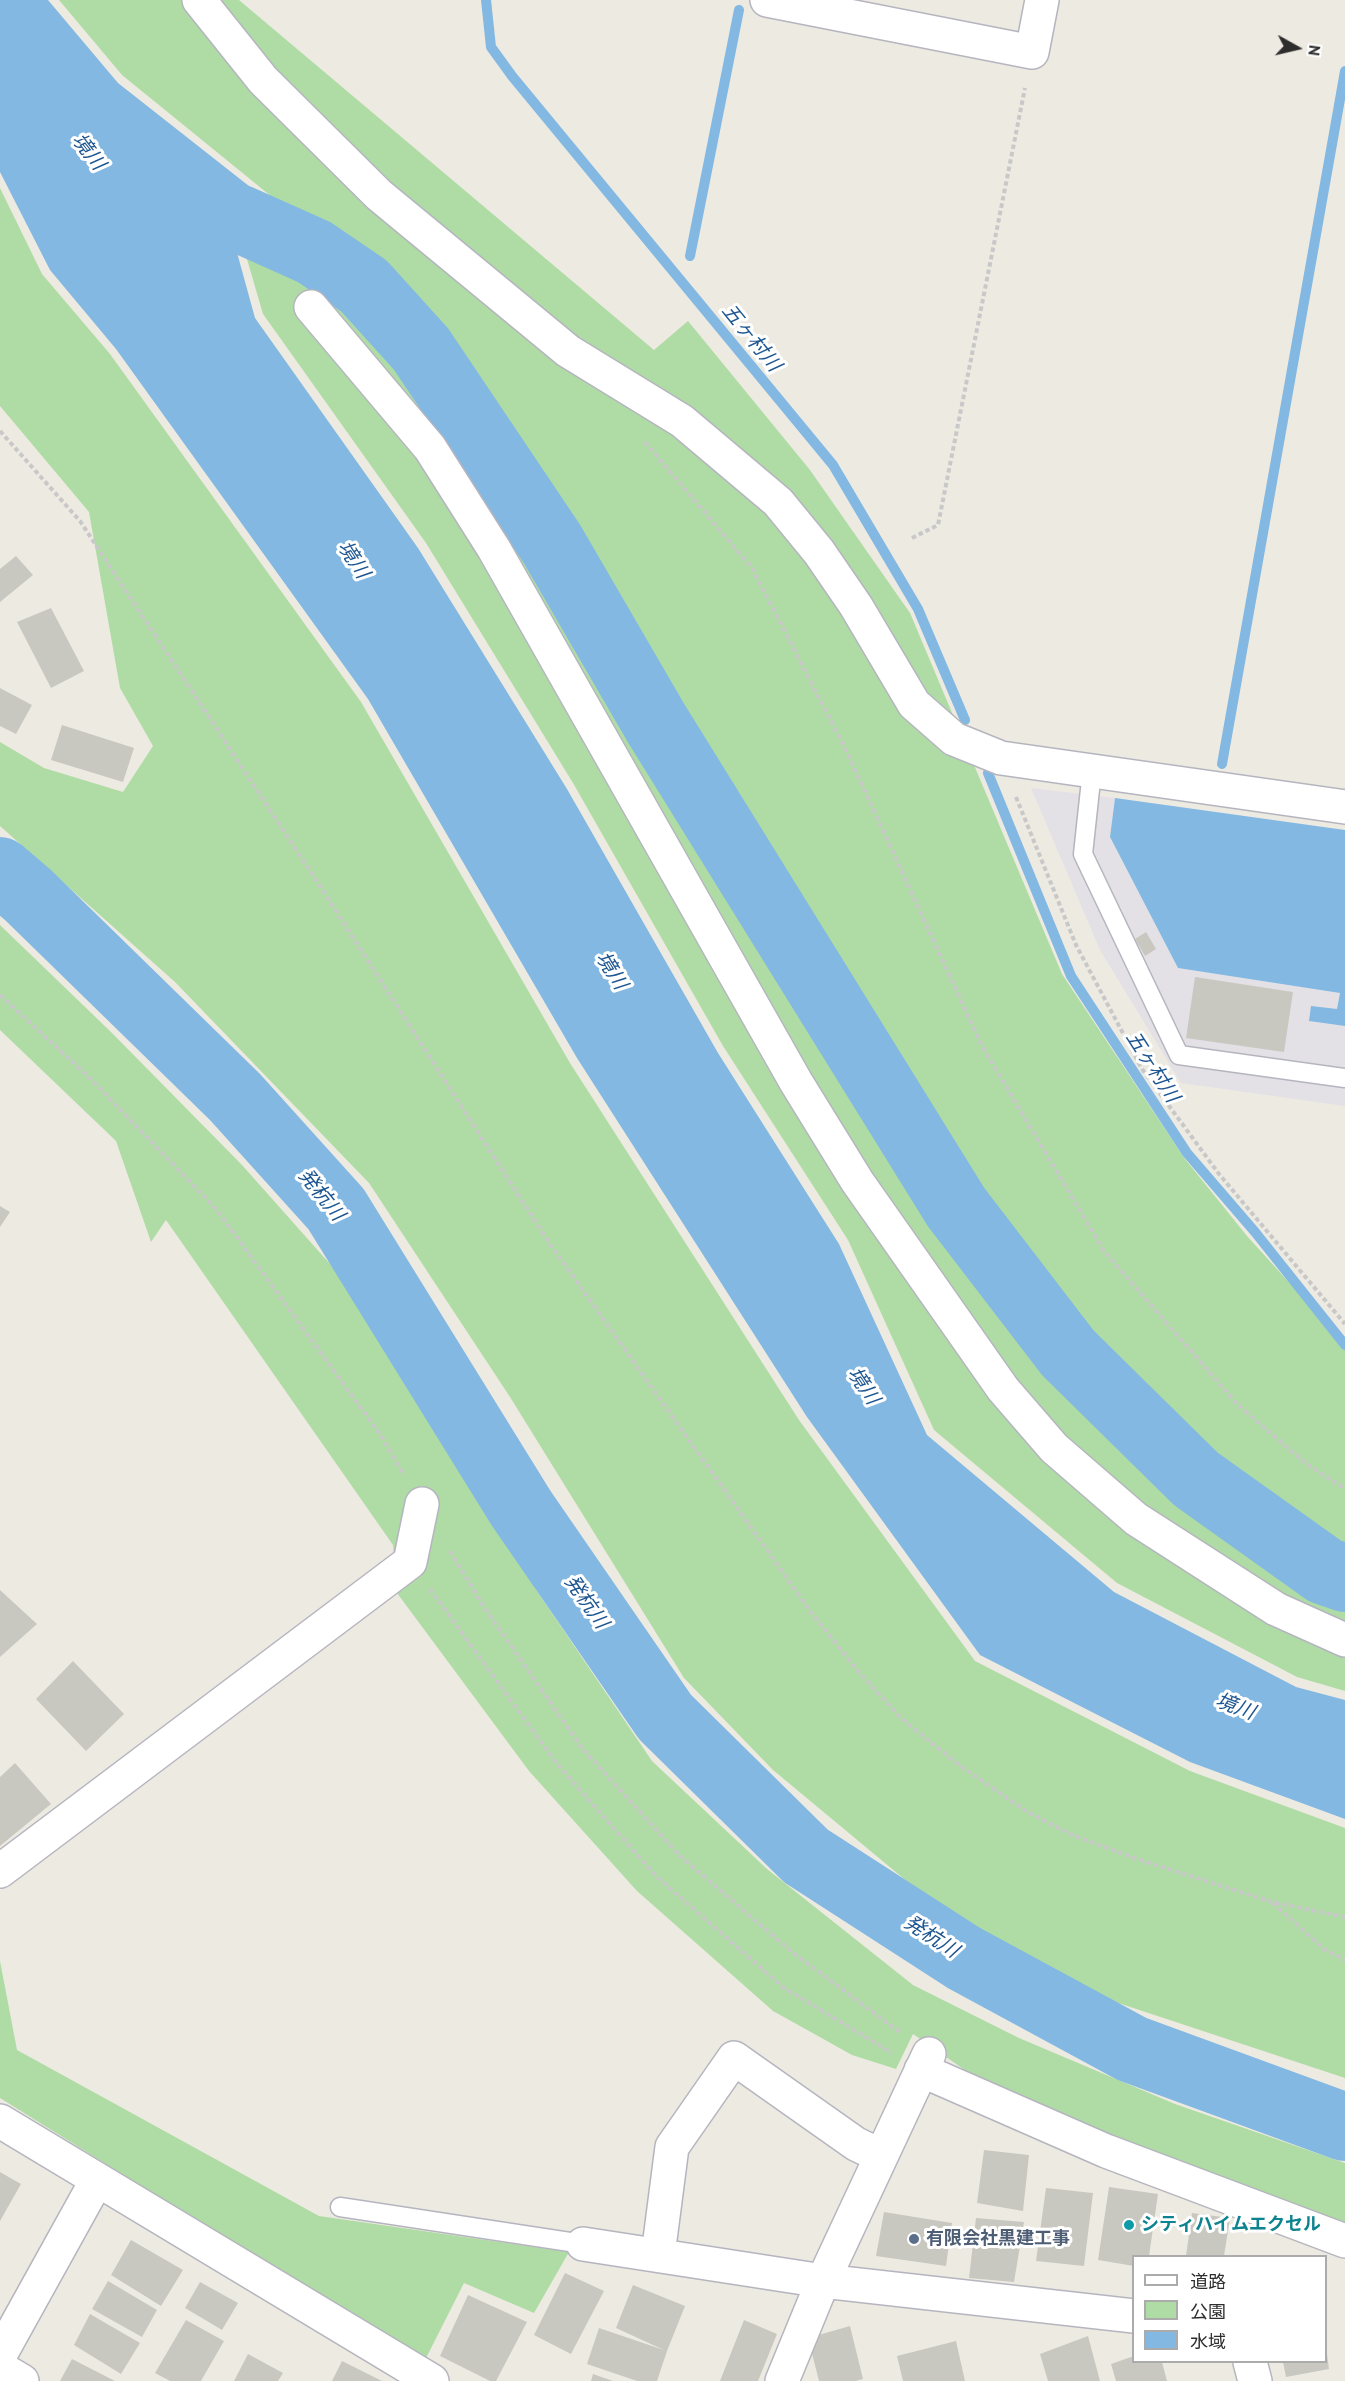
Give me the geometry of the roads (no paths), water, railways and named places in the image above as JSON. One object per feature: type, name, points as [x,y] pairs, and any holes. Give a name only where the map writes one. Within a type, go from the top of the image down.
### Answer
[{"type":"street","points":[[199,0],[263,80],[380,195],[568,351],[682,421],[778,502],[819,552],[856,606],[914,704],[954,740],[1000,758],[1345,807]]},
{"type":"street","points":[[767,0],[1032,51],[1042,0]]},
{"type":"street","points":[[311,307],[376,382],[437,458],[500,559],[796,1083],[857,1181],[1002,1389],[1054,1448],[1136,1519],[1276,1609],[1345,1640]]},
{"type":"street","points":[[0,1872],[410,1562],[422,1504]]},
{"type":"street","points":[[658,2255],[672,2147],[734,2058],[856,2144],[881,2156]]},
{"type":"street","points":[[782,2381],[823,2282],[925,2062],[1106,2151],[1345,2241]]},
{"type":"street","points":[[0,2121],[432,2381]]},
{"type":"street","points":[[0,2355],[97,2180]]},
{"type":"street","points":[[583,2244],[823,2282],[1132,2316]]},
{"type":"street","points":[[1250,2363],[1255,2381]]},
{"type":"street","points":[[0,2368],[22,2381]]},
{"type":"lane","points":[[1092,771],[1083,854],[1179,1054],[1345,1078]]},
{"type":"lane","points":[[340,2207],[583,2244]]},
{"type":"water","name":"境川","points":[[0,0],[48,0],[118,83],[329,249],[311,274],[233,238],[255,318],[418,548],[567,789],[718,1053],[839,1244],[927,1435],[1114,1592],[1296,1687],[1345,1700],[1345,1819],[1190,1762],[980,1655],[807,1417],[577,1058],[368,699],[116,349],[50,270],[0,172]]},
{"type":"water","points":[[1115,798],[1345,830],[1345,1026],[1309,1021],[1311,1006],[1337,1009],[1340,993],[1178,968],[1110,837]]},
{"type":"waterway","name":"五ヶ村川","points":[[486,0],[491,47],[512,76],[833,465],[918,609],[965,720]]},
{"type":"waterway","points":[[690,256],[739,10]]},
{"type":"waterway","points":[[1222,764],[1345,71]]},
{"type":"waterway","points":[[238,218],[314,252],[364,286],[421,349],[552,544],[656,723],[956,1207],[1068,1353],[1196,1479],[1325,1571],[1345,1578]]},
{"type":"waterway","name":"五ヶ村川","points":[[988,773],[1071,976],[1187,1153],[1255,1232],[1345,1345]]},
{"type":"waterway","name":"発杭川","points":[[0,871],[28,895],[235,1097],[336,1209],[521,1508],[665,1717],[806,1856],[964,1958],[1132,2049],[1345,2127]]},
{"type":"place","name":"シティハイムエクセル","points":[[1129,2225]]},
{"type":"place","name":"有限会社黒建工事","points":[[914,2239]]}]
